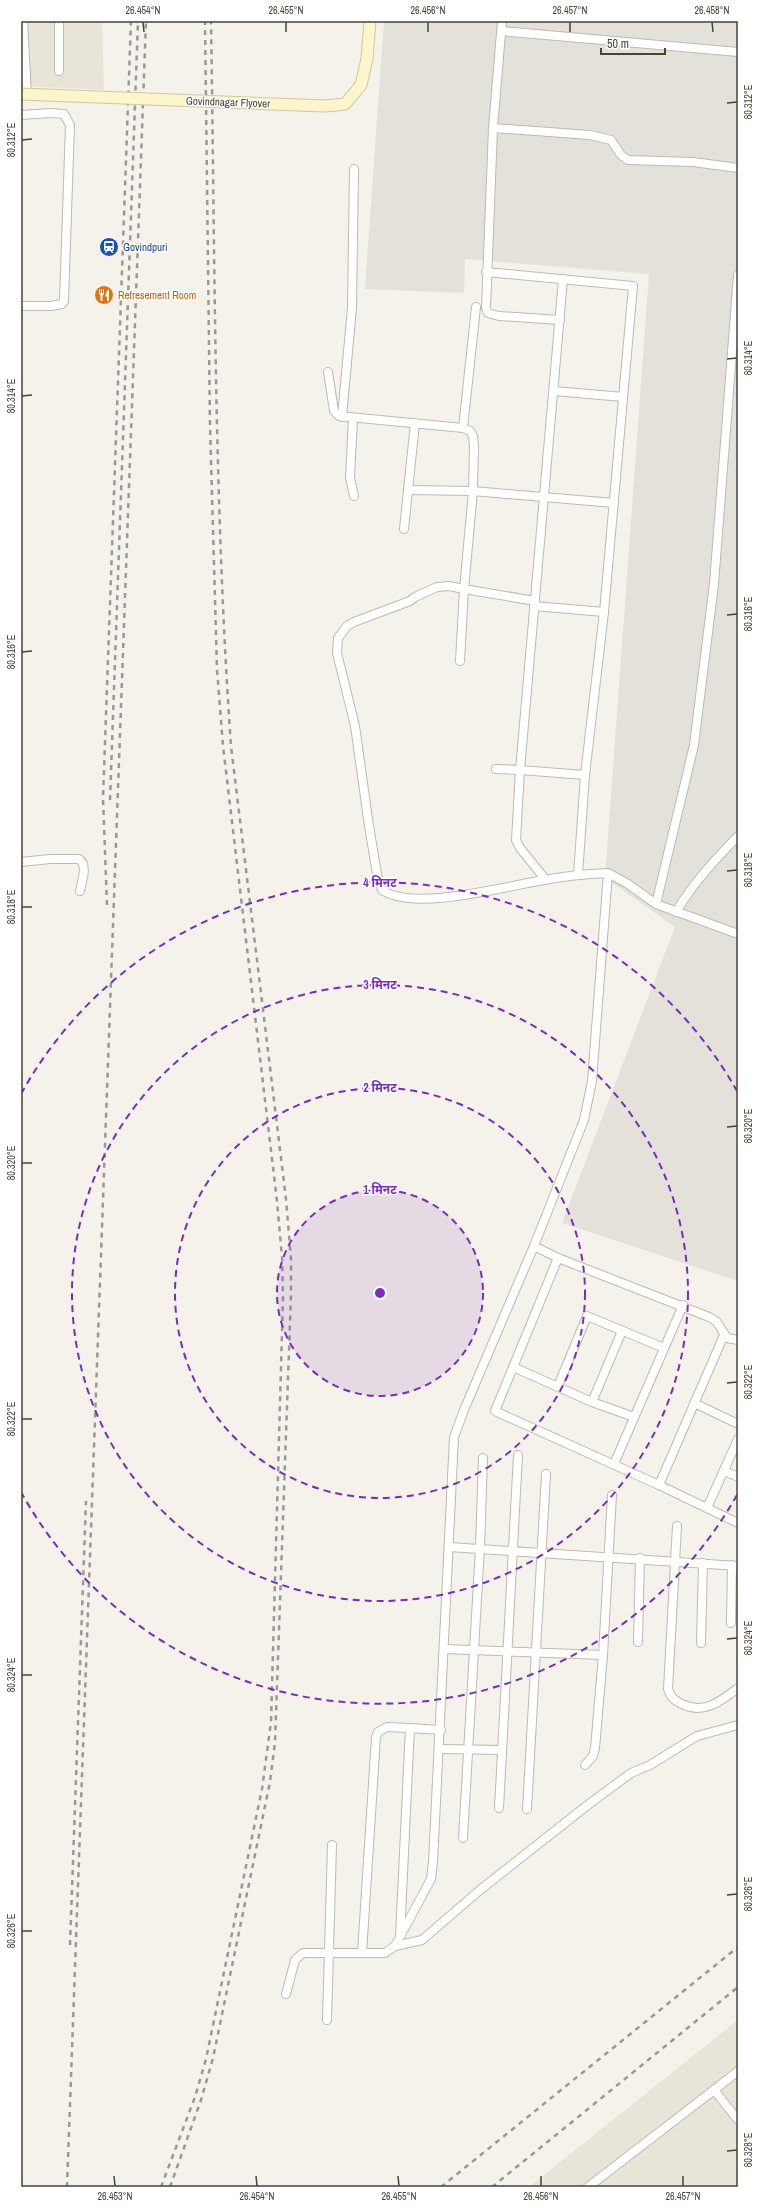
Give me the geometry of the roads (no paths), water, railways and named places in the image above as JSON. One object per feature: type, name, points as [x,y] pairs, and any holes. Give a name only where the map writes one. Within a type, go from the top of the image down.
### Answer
[{"type":"main road","name":"Govindnagar Flyover","points":[[24,94],[332,105],[345,104],[362,85],[367,59],[370,21]]},
{"type":"street","points":[[23,21],[24,94]]},
{"type":"street","points":[[59,21],[59,71]]},
{"type":"street","points":[[502,21],[493,128],[485,303],[488,313],[499,316],[560,320]]},
{"type":"street","points":[[501,31],[738,52]]},
{"type":"street","points":[[21,115],[64,114],[70,125],[64,300],[62,304],[51,306],[21,306]]},
{"type":"street","points":[[493,128],[590,135],[605,138],[614,143],[624,158],[635,161],[693,162],[738,168]]},
{"type":"street","points":[[342,417],[352,308],[354,169]]},
{"type":"street","points":[[486,272],[633,286],[604,612],[585,775],[578,875]]},
{"type":"street","points":[[656,904],[694,745],[714,584],[738,275]]},
{"type":"street","points":[[545,880],[520,848],[516,840],[520,770],[563,279]]},
{"type":"street","points":[[463,428],[476,307]]},
{"type":"street","points":[[328,372],[334,411],[339,416],[463,428],[470,431],[473,436],[473,491],[464,589],[460,661]]},
{"type":"street","points":[[554,391],[623,397]]},
{"type":"street","points":[[353,418],[350,478],[354,496]]},
{"type":"street","points":[[404,529],[415,423]]},
{"type":"street","points":[[408,490],[473,491],[614,503]]},
{"type":"street","points":[[604,612],[535,603],[445,586],[432,589],[410,602],[354,622],[347,626],[338,638],[337,653],[355,726],[379,883],[382,890],[387,893],[401,897],[426,898],[476,893],[578,875],[608,873],[628,884],[656,904],[738,934]]},
{"type":"street","points":[[496,769],[585,775]]},
{"type":"street","points":[[676,912],[686,893],[705,870],[738,836]]},
{"type":"street","points":[[21,862],[50,859],[79,859],[83,862],[84,868],[80,891]]},
{"type":"street","points":[[286,1994],[292,1968],[298,1955],[308,1952],[385,1952],[397,1943],[432,1872],[441,1730],[455,1430],[534,1246],[579,1136],[588,1105],[592,1081],[608,873]]},
{"type":"street","points":[[534,1246],[558,1258],[683,1306],[716,1321],[724,1335],[731,1339],[738,1340]]},
{"type":"street","points":[[558,1258],[495,1411],[614,1464],[738,1523]]},
{"type":"street","points":[[614,1464],[683,1306]]},
{"type":"street","points":[[558,1386],[587,1316],[664,1348]]},
{"type":"street","points":[[592,1402],[622,1331]]},
{"type":"street","points":[[659,1485],[724,1335]]},
{"type":"street","points":[[513,1367],[592,1402],[634,1417]]},
{"type":"street","points":[[694,1403],[738,1424]]},
{"type":"street","points":[[707,1508],[738,1439]]},
{"type":"street","points":[[499,1808],[518,1455]]},
{"type":"street","points":[[463,1838],[480,1548],[483,1458]]},
{"type":"street","points":[[724,1471],[738,1477]]},
{"type":"street","points":[[527,1809],[546,1474]]},
{"type":"street","points":[[585,1765],[593,1756],[595,1748],[603,1655],[612,1495]]},
{"type":"street","points":[[677,1526],[668,1689],[670,1695],[673,1699],[690,1708],[698,1709],[715,1704],[738,1688]]},
{"type":"street","points":[[450,1547],[735,1565],[731,1623]]},
{"type":"street","points":[[638,1642],[640,1558]]},
{"type":"street","points":[[701,1643],[703,1563]]},
{"type":"street","points":[[445,1649],[508,1650],[603,1655]]},
{"type":"street","points":[[397,1943],[422,1940],[480,1890],[589,1804],[631,1774],[650,1765],[697,1736],[738,1725]]},
{"type":"street","points":[[362,1953],[376,1736],[378,1732],[387,1728],[441,1730]]},
{"type":"street","points":[[397,1943],[410,1728]]},
{"type":"street","points":[[440,1749],[502,1750]]},
{"type":"street","points":[[327,2020],[332,1845]]},
{"type":"street","points":[[588,2187],[738,2071]]},
{"type":"street","points":[[714,2090],[738,2120]]},
{"type":"railway","points":[[107,905],[103,798],[131,21]]},
{"type":"railway","points":[[110,800],[138,21]]},
{"type":"railway","points":[[67,2187],[146,21]]},
{"type":"railway","points":[[161,2187],[195,2097],[206,2059],[262,1789],[271,1722],[283,1297],[282,1257],[277,1201],[223,746],[217,669],[210,425],[205,21]]},
{"type":"railway","points":[[170,2187],[201,2100],[213,2058],[270,1782],[275,1742],[291,1295],[291,1259],[286,1199],[231,746],[225,655],[218,474],[211,21]]},
{"type":"railway","points":[[70,1945],[86,1501]]},
{"type":"railway","points":[[441,2187],[738,1947]]},
{"type":"railway","points":[[492,2187],[738,1987]]},
{"type":"place","name":"Govindpuri","points":[[109,247]]},
{"type":"place","name":"Refresement Room","points":[[104,295]]}]
